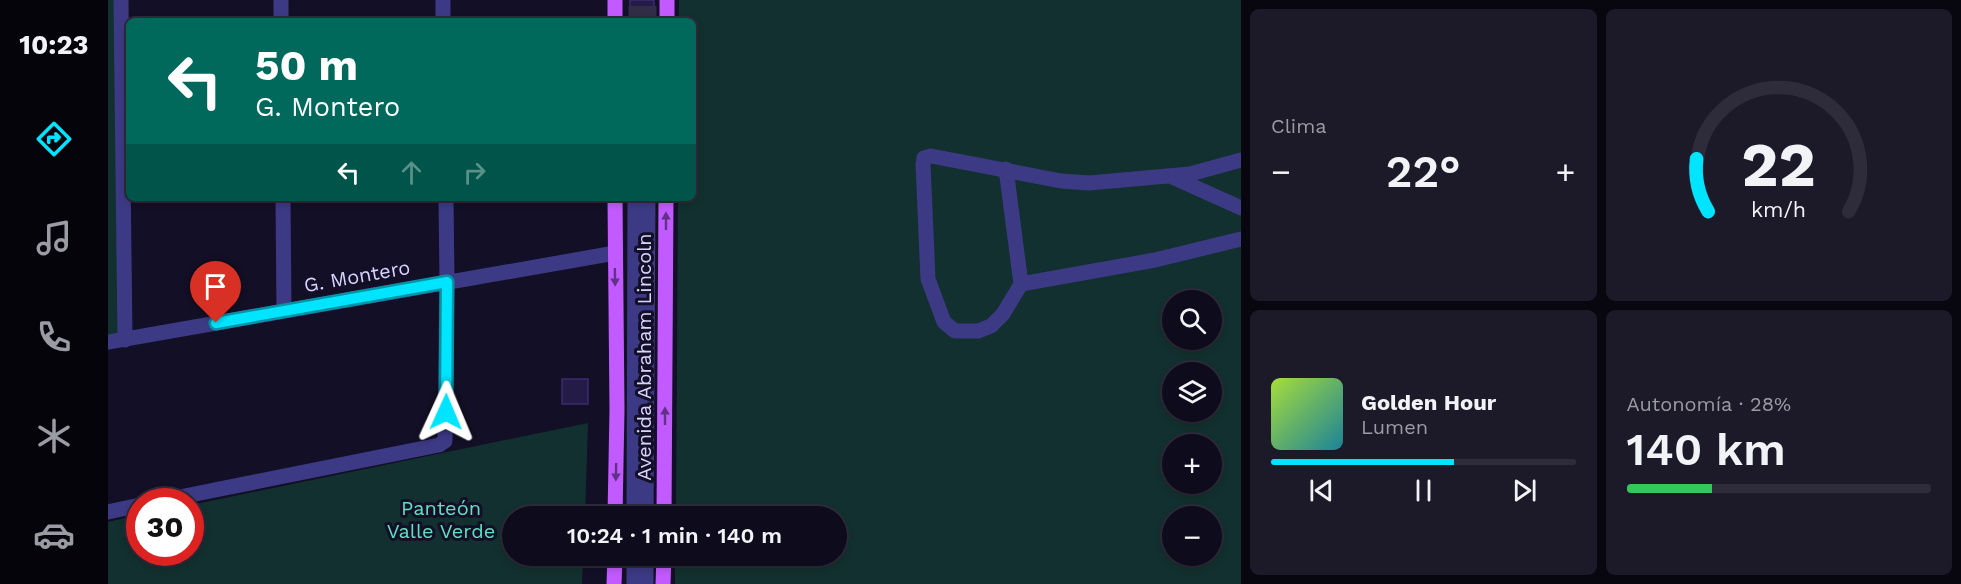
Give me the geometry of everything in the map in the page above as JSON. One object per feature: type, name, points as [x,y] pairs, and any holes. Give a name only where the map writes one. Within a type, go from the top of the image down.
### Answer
[{"type":"main road","points":[[615,0],[615,18]]},
{"type":"main road","points":[[667,0],[667,18]]},
{"type":"main road","points":[[615,201],[615,506]]},
{"type":"main road","name":"Avenida Abraham Lincoln","points":[[664,506],[666,201]]},
{"type":"main road","points":[[614,584],[615,566]]},
{"type":"main road","points":[[663,584],[664,566]]},
{"type":"street","points":[[121,0],[125,340]]},
{"type":"street","points":[[281,0],[281,18]]},
{"type":"street","points":[[443,0],[443,18]]},
{"type":"street","points":[[1006,169],[1022,284],[1003,314],[991,326],[978,331],[955,331],[944,322],[928,279],[924,158],[932,156],[1006,169],[1061,181],[1089,183],[1190,174],[1241,160]]},
{"type":"street","points":[[1168,176],[1241,208]]},
{"type":"street","points":[[283,201],[284,311]]},
{"type":"street","points":[[204,492],[439,445],[445,441],[446,201]]},
{"type":"street","points":[[634,506],[635,201]]},
{"type":"street","points":[[646,506],[648,201]]},
{"type":"street","points":[[1022,284],[1155,260],[1241,239]]},
{"type":"street","name":"G. Montero","points":[[108,342],[615,253]]},
{"type":"street","points":[[108,512],[126,508]]},
{"type":"street","points":[[634,566],[634,584]]},
{"type":"street","points":[[646,566],[646,584]]},
{"type":"green space","points":[[108,0],[121,0],[125,340],[108,342]]},
{"type":"green space","points":[[679,0],[1241,0],[1241,584],[675,584],[675,566],[847,566],[847,506],[676,506],[678,201],[696,201],[696,18],[679,18]]},
{"type":"green space","name":"Panteón Valle Verde","points":[[588,423],[585,506],[502,506],[502,566],[583,566],[582,584],[108,584],[108,522],[126,518],[126,566],[204,566],[204,502]]},
{"type":"building","points":[[630,0],[654,0],[654,18],[630,18]]},
{"type":"building","points":[[562,379],[588,379],[588,404],[562,404]]},
{"type":"tunnel","points":[[636,0],[636,18]]},
{"type":"tunnel","points":[[649,0],[649,18]]},
{"type":"route","points":[[216,323],[447,282],[446,412]]}]
